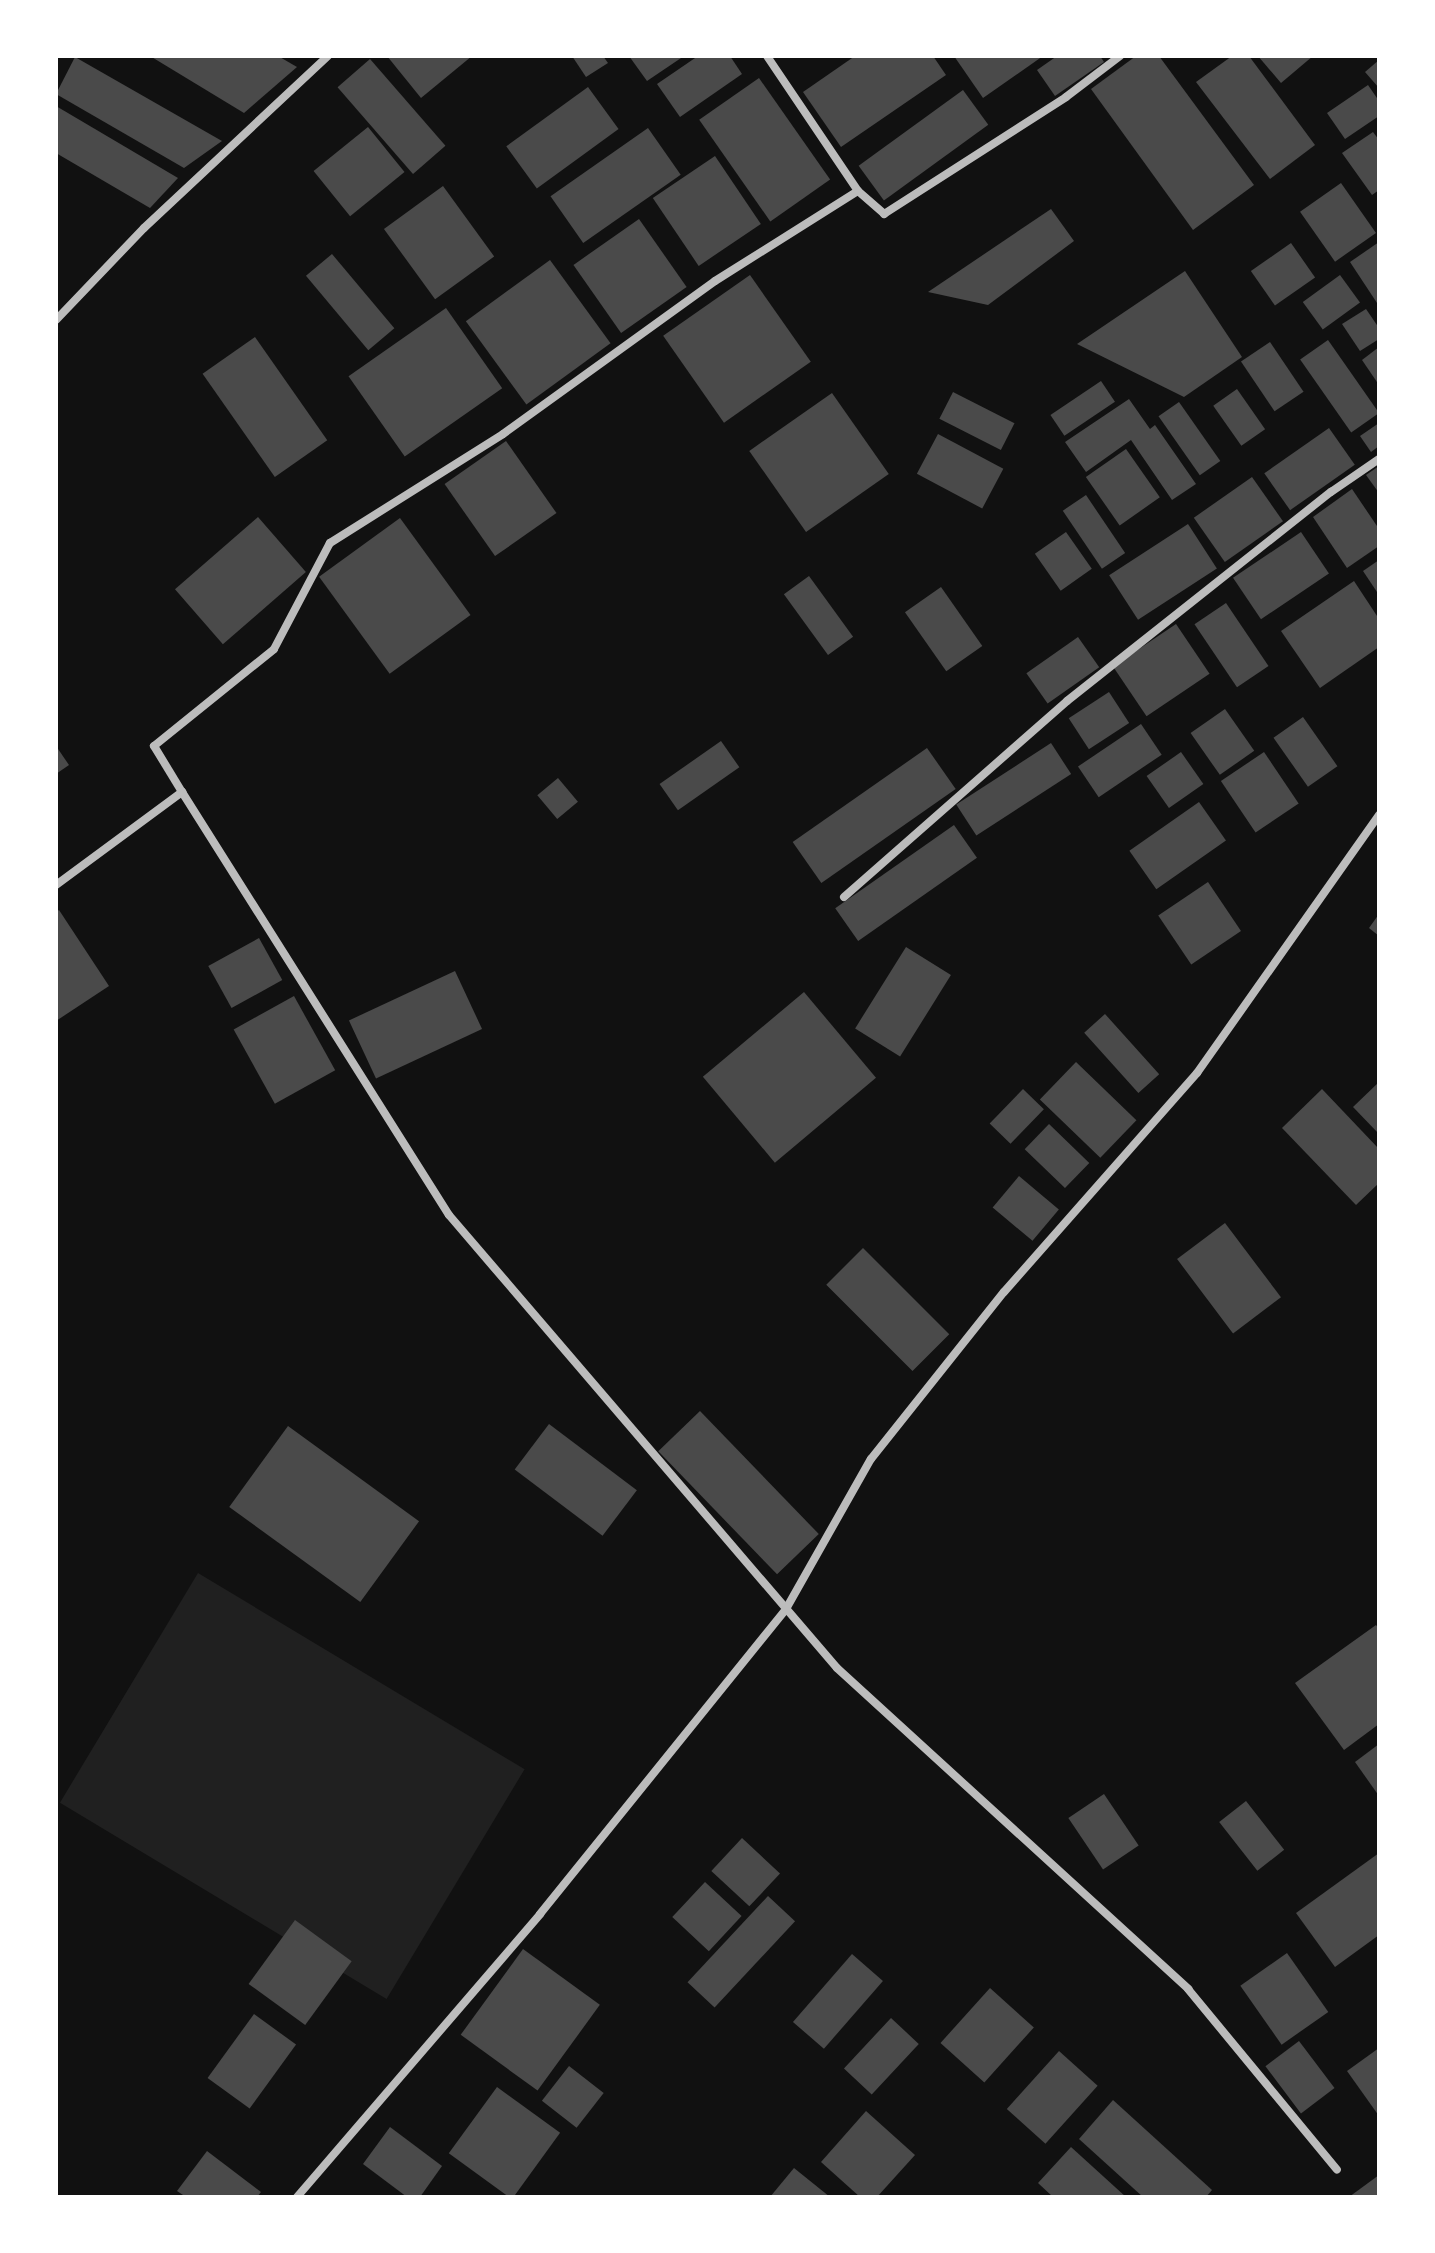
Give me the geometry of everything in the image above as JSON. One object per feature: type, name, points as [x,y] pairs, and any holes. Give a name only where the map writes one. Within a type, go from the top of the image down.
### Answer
[{"type":"street","points":[[56,320],[144,228],[328,56]]},
{"type":"street","points":[[767,56],[858,191],[884,214],[1066,97],[1120,56]]},
{"type":"street","points":[[858,191],[715,281],[503,434],[330,543],[274,649],[154,746],[449,1215],[837,1668],[1188,1989],[1337,2170]]},
{"type":"street","points":[[844,897],[1067,701],[1331,492],[1379,459]]},
{"type":"street","points":[[56,885],[182,792]]},
{"type":"street","points":[[297,2197],[540,1914],[786,1609],[871,1459],[1004,1292],[1197,1073],[1379,815]]},
{"type":"shaded area","points":[[198,1573],[525,1769],[387,1999],[60,1803]]},
{"type":"building","points":[[150,56],[278,56],[297,67],[244,113]]},
{"type":"building","points":[[387,56],[472,56],[421,98]]},
{"type":"building","points":[[572,56],[603,56],[608,63],[586,77]]},
{"type":"building","points":[[629,56],[684,56],[647,81]]},
{"type":"building","points":[[698,56],[730,56],[742,74],[680,117],[657,84]]},
{"type":"building","points":[[855,56],[933,56],[946,75],[841,147],[803,92]]},
{"type":"building","points":[[954,56],[1043,56],[983,98]]},
{"type":"building","points":[[1057,56],[1100,56],[1104,62],[1055,96],[1037,70]]},
{"type":"building","points":[[1136,56],[1159,56],[1254,185],[1193,230],[1091,89]]},
{"type":"building","points":[[1232,56],[1249,56],[1315,145],[1270,179],[1196,82]]},
{"type":"building","points":[[1258,56],[1313,56],[1281,83]]},
{"type":"building","points":[[75,57],[222,141],[184,168],[56,94]]},
{"type":"building","points":[[370,59],[445,146],[413,174],[338,87]]},
{"type":"building","points":[[1379,60],[1379,88],[1365,72]]},
{"type":"building","points":[[759,78],[830,180],[770,221],[699,120]]},
{"type":"building","points":[[1368,85],[1379,101],[1379,116],[1345,139],[1327,113]]},
{"type":"building","points":[[588,87],[619,129],[537,188],[506,146]]},
{"type":"building","points":[[963,90],[988,125],[884,201],[859,166]]},
{"type":"building","points":[[56,106],[178,178],[150,208],[56,153]]},
{"type":"building","points":[[368,127],[405,172],[350,216],[314,171]]},
{"type":"building","points":[[648,128],[681,175],[583,243],[551,196]]},
{"type":"building","points":[[1373,132],[1379,140],[1379,190],[1372,195],[1342,153]]},
{"type":"building","points":[[715,156],[761,224],[699,266],[653,198]]},
{"type":"building","points":[[1341,183],[1376,233],[1335,262],[1300,212]]},
{"type":"building","points":[[443,186],[494,256],[435,299],[384,229]]},
{"type":"building","points":[[1051,209],[1074,241],[988,305],[928,292]]},
{"type":"building","points":[[639,219],[687,287],[621,333],[573,265]]},
{"type":"building","points":[[1379,242],[1379,306],[1350,262]]},
{"type":"building","points":[[1291,243],[1315,277],[1275,306],[1251,271]]},
{"type":"building","points":[[332,254],[394,328],[368,350],[306,276]]},
{"type":"building","points":[[550,260],[611,343],[526,404],[466,321]]},
{"type":"building","points":[[1185,271],[1242,357],[1184,397],[1077,344]]},
{"type":"building","points":[[750,275],[811,362],[724,423],[663,336]]},
{"type":"building","points":[[1340,275],[1360,303],[1323,330],[1303,302]]},
{"type":"building","points":[[446,308],[502,388],[405,457],[349,376]]},
{"type":"building","points":[[1366,309],[1379,328],[1379,339],[1360,351],[1342,324]]},
{"type":"building","points":[[255,337],[327,440],[275,477],[203,374]]},
{"type":"building","points":[[1328,340],[1379,413],[1351,432],[1300,360]]},
{"type":"building","points":[[1270,342],[1304,392],[1275,411],[1241,362]]},
{"type":"building","points":[[1379,347],[1379,385],[1362,360]]},
{"type":"building","points":[[1101,381],[1115,402],[1064,436],[1050,415]]},
{"type":"building","points":[[1237,389],[1265,429],[1241,446],[1213,406]]},
{"type":"building","points":[[953,392],[1014,423],[1001,450],[939,419]]},
{"type":"building","points":[[832,393],[889,474],[806,532],[749,451]]},
{"type":"building","points":[[1129,399],[1150,429],[1155,425],[1196,484],[1172,500],[1131,440],[1086,472],[1065,442]]},
{"type":"building","points":[[1179,402],[1220,461],[1200,475],[1159,416]]},
{"type":"building","points":[[1379,423],[1379,446],[1371,452],[1360,436]]},
{"type":"building","points":[[1329,428],[1355,465],[1290,510],[1264,473]]},
{"type":"building","points":[[938,434],[1003,469],[982,508],[917,474]]},
{"type":"building","points":[[506,441],[556,513],[495,556],[445,484]]},
{"type":"building","points":[[1126,449],[1160,497],[1120,525],[1086,477]]},
{"type":"building","points":[[1379,466],[1379,493],[1366,475]]},
{"type":"building","points":[[1252,477],[1283,521],[1225,562],[1194,518]]},
{"type":"building","points":[[1352,489],[1379,529],[1379,546],[1347,568],[1313,517]]},
{"type":"building","points":[[1086,495],[1125,553],[1102,569],[1063,511]]},
{"type":"building","points":[[258,517],[306,572],[223,644],[175,589]]},
{"type":"building","points":[[400,518],[471,615],[390,674],[319,577]]},
{"type":"building","points":[[1188,524],[1217,568],[1138,620],[1109,575]]},
{"type":"building","points":[[1066,532],[1092,569],[1061,591],[1035,554]]},
{"type":"building","points":[[1301,532],[1329,573],[1261,619],[1233,578]]},
{"type":"building","points":[[1379,560],[1379,595],[1363,571]]},
{"type":"building","points":[[809,576],[853,637],[828,655],[784,594]]},
{"type":"building","points":[[1354,581],[1379,619],[1379,647],[1320,688],[1281,631]]},
{"type":"building","points":[[941,587],[982,646],[946,671],[905,612]]},
{"type":"building","points":[[1226,603],[1268,666],[1237,687],[1194,624]]},
{"type":"building","points":[[1176,624],[1210,674],[1147,716],[1113,666]]},
{"type":"building","points":[[1078,637],[1099,667],[1048,703],[1026,673]]},
{"type":"building","points":[[1109,692],[1129,723],[1089,749],[1069,718]]},
{"type":"building","points":[[1225,709],[1254,751],[1220,775],[1191,733]]},
{"type":"building","points":[[1303,717],[1337,766],[1308,787],[1274,738]]},
{"type":"building","points":[[1141,724],[1162,755],[1099,797],[1078,766]]},
{"type":"building","points":[[721,741],[739,767],[678,810],[660,784]]},
{"type":"building","points":[[1051,743],[1071,774],[976,836],[956,805]]},
{"type":"building","points":[[56,746],[69,765],[56,774]]},
{"type":"building","points":[[927,748],[956,789],[821,883],[793,842]]},
{"type":"building","points":[[1181,752],[1203,784],[1169,808],[1147,776]]},
{"type":"building","points":[[1264,752],[1299,803],[1256,832],[1221,781]]},
{"type":"building","points":[[558,778],[578,802],[557,819],[537,795]]},
{"type":"building","points":[[1199,802],[1226,841],[1156,889],[1129,851]]},
{"type":"building","points":[[954,825],[977,858],[858,941],[835,908]]},
{"type":"building","points":[[1208,882],[1241,931],[1191,964],[1158,916]]},
{"type":"building","points":[[59,910],[109,986],[56,1021],[56,912]]},
{"type":"building","points":[[1379,914],[1379,936],[1369,928]]},
{"type":"building","points":[[259,938],[282,980],[232,1008],[208,966]]},
{"type":"building","points":[[906,947],[951,975],[900,1056],[855,1028]]},
{"type":"building","points":[[455,971],[482,1029],[376,1078],[349,1020]]},
{"type":"building","points":[[804,992],[876,1078],[775,1163],[703,1077]]},
{"type":"building","points":[[294,996],[335,1070],[275,1104],[234,1029]]},
{"type":"building","points":[[1105,1014],[1159,1074],[1138,1093],[1084,1033]]},
{"type":"building","points":[[1076,1062],[1136,1120],[1100,1158],[1040,1099]]},
{"type":"building","points":[[1379,1082],[1379,1134],[1353,1107]]},
{"type":"building","points":[[1023,1089],[1044,1109],[1011,1144],[990,1124]]},
{"type":"building","points":[[1322,1089],[1379,1149],[1379,1183],[1356,1205],[1282,1128]]},
{"type":"building","points":[[1049,1124],[1089,1163],[1065,1188],[1025,1149]]},
{"type":"building","points":[[1019,1176],[1059,1209],[1032,1241],[993,1207]]},
{"type":"building","points":[[1225,1223],[1281,1297],[1233,1333],[1177,1259]]},
{"type":"building","points":[[863,1248],[949,1334],[912,1371],[826,1285]]},
{"type":"building","points":[[700,1411],[819,1534],[777,1574],[658,1451]]},
{"type":"building","points":[[549,1424],[637,1490],[603,1536],[515,1470]]},
{"type":"building","points":[[288,1426],[419,1521],[360,1602],[229,1507]]},
{"type":"building","points":[[1376,1625],[1379,1629],[1379,1724],[1344,1750],[1295,1683]]},
{"type":"building","points":[[1379,1744],[1379,1796],[1355,1762]]},
{"type":"building","points":[[1104,1794],[1139,1845],[1103,1869],[1068,1818]]},
{"type":"building","points":[[1246,1801],[1284,1850],[1257,1871],[1219,1822]]},
{"type":"building","points":[[742,1838],[780,1873],[749,1906],[711,1871]]},
{"type":"building","points":[[1379,1853],[1379,1935],[1335,1967],[1296,1913]]},
{"type":"building","points":[[705,1882],[742,1916],[709,1951],[672,1917]]},
{"type":"building","points":[[768,1896],[795,1921],[715,2008],[688,1982]]},
{"type":"building","points":[[295,1920],[352,1961],[305,2025],[249,1984]]},
{"type":"building","points":[[523,1949],[600,2005],[538,2091],[461,2035]]},
{"type":"building","points":[[1287,1953],[1328,2012],[1282,2045],[1240,1986]]},
{"type":"building","points":[[852,1954],[883,1981],[824,2049],[793,2022]]},
{"type":"building","points":[[990,1988],[1034,2027],[984,2082],[940,2043]]},
{"type":"building","points":[[254,2014],[296,2045],[250,2108],[208,2078]]},
{"type":"building","points":[[891,2018],[919,2044],[872,2094],[844,2068]]},
{"type":"building","points":[[1299,2041],[1335,2088],[1301,2113],[1265,2066]]},
{"type":"building","points":[[1379,2048],[1379,2116],[1347,2071]]},
{"type":"building","points":[[1059,2051],[1098,2086],[1045,2144],[1007,2109]]},
{"type":"building","points":[[569,2066],[604,2093],[577,2128],[542,2101]]},
{"type":"building","points":[[497,2087],[560,2133],[513,2197],[509,2197],[449,2153]]},
{"type":"building","points":[[1113,2100],[1212,2190],[1206,2197],[1143,2197],[1079,2139]]},
{"type":"building","points":[[866,2111],[915,2155],[877,2197],[860,2197],[821,2162]]},
{"type":"building","points":[[390,2127],[442,2166],[420,2197],[407,2197],[363,2164]]},
{"type":"building","points":[[1071,2147],[1126,2197],[1053,2197],[1038,2183]]},
{"type":"building","points":[[207,2151],[261,2192],[257,2197],[186,2197],[177,2191]]},
{"type":"building","points":[[794,2168],[830,2197],[770,2197]]},
{"type":"building","points":[[1379,2175],[1379,2197],[1349,2197]]}]
